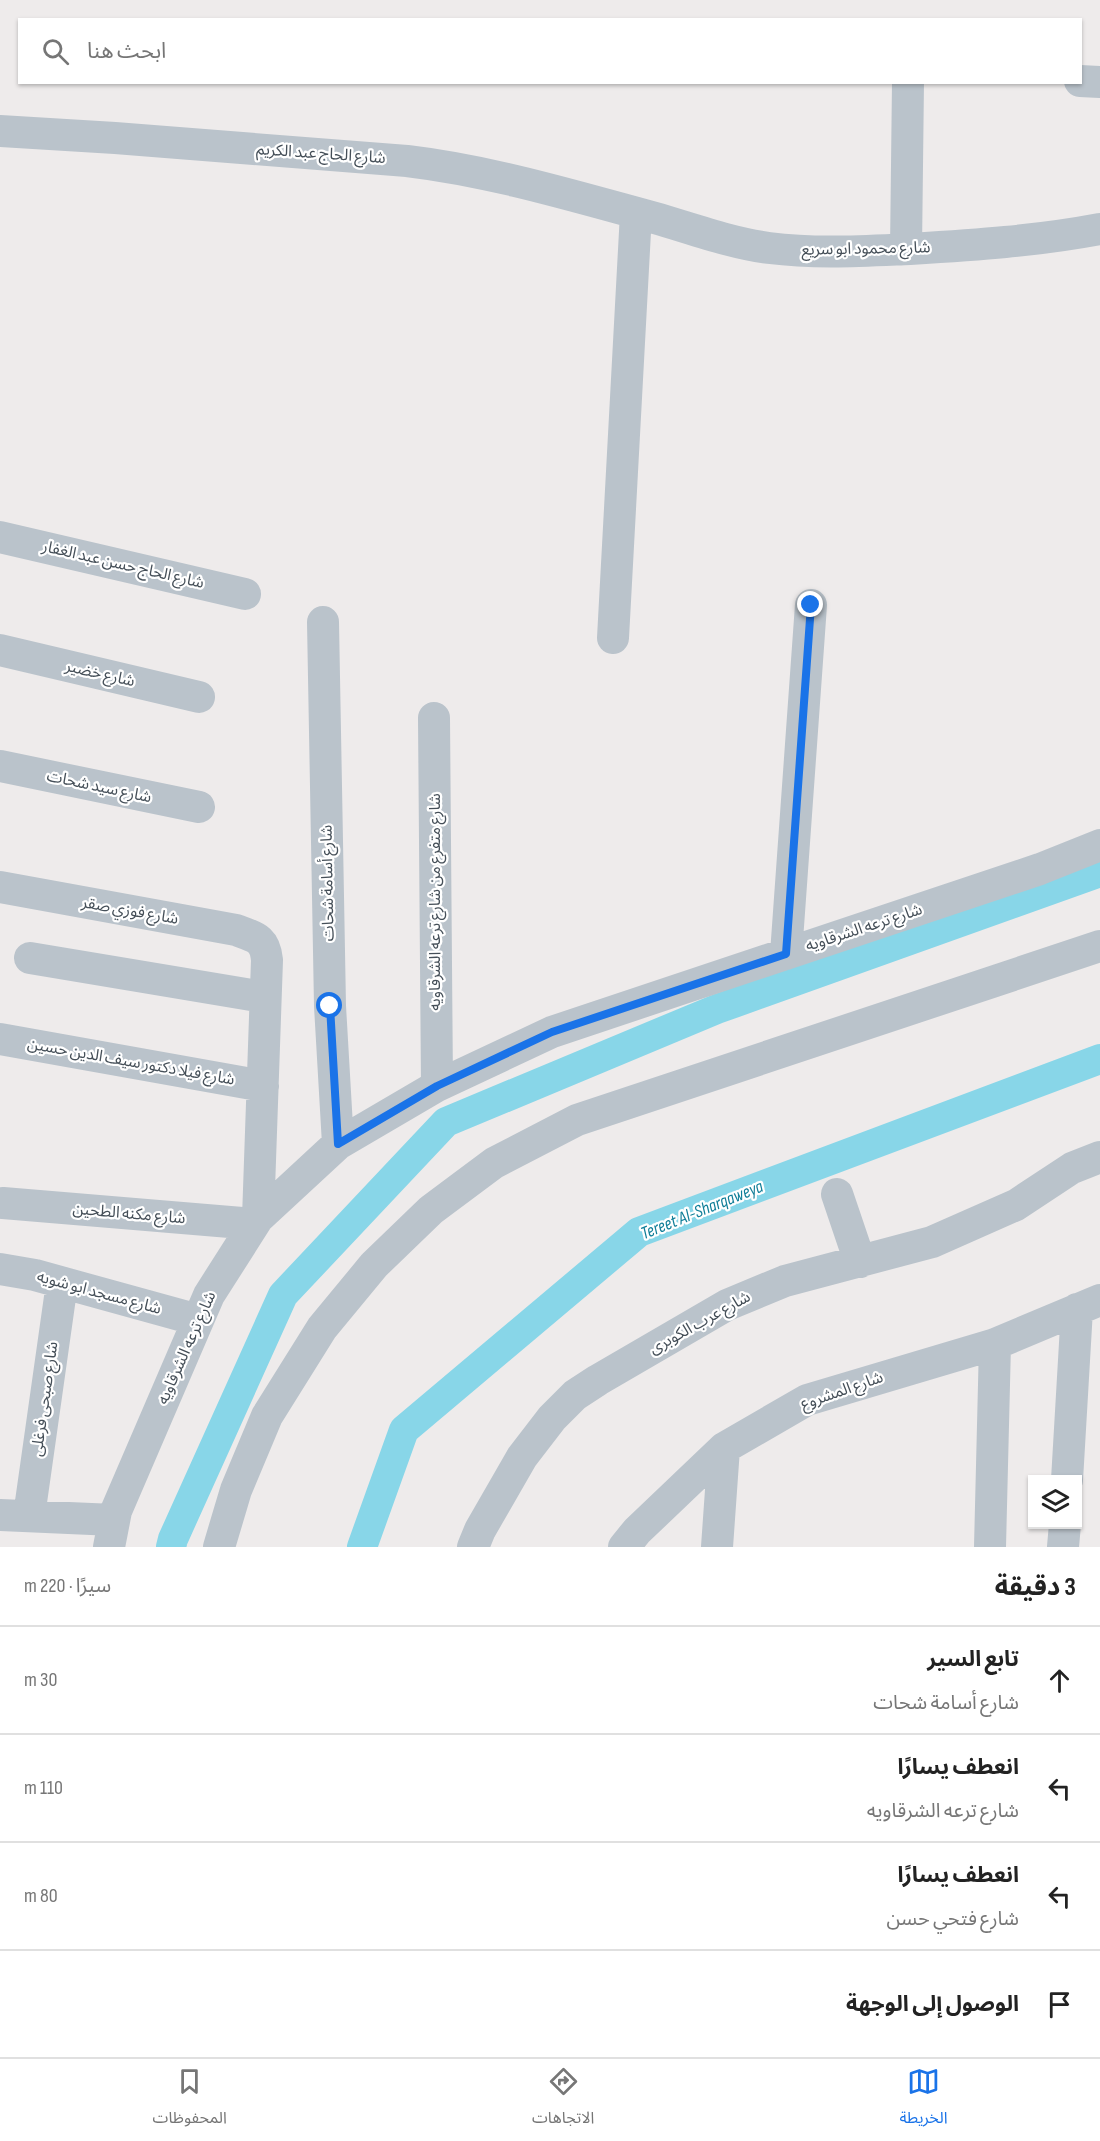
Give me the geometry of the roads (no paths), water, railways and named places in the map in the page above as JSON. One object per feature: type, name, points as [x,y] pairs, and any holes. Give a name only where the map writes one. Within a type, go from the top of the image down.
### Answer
[{"type":"street","points":[[1082,81],[1100,82]]},
{"type":"street","points":[[906,249],[908,84]]},
{"type":"street","name":"شارع الحاج عبد الكريم","points":[[0,131],[115,138],[446,166],[490,175],[636,213]]},
{"type":"street","points":[[613,638],[636,213]]},
{"type":"street","name":"شارع محمود ابو سريع","points":[[636,213],[727,239],[769,248],[836,252],[1052,238],[1100,229]]},
{"type":"street","name":"شارع الحاج حسن عبد الغفار","points":[[0,537],[245,594]]},
{"type":"street","points":[[786,954],[811,605]]},
{"type":"street","name":"شارع أسامة شحات","points":[[323,622],[330,1006],[338,1144]]},
{"type":"street","name":"شارع خضير","points":[[0,650],[199,697]]},
{"type":"street","name":"شارع متفرع من شارع ترعه الشرقاويه","points":[[434,718],[437,1086]]},
{"type":"street","name":"شارع سيد شحات","points":[[0,766],[199,807]]},
{"type":"street","name":"شارع ترعه الشرقاويه","points":[[111,1534],[116,1511],[209,1295],[256,1221],[338,1144],[437,1086],[552,1032],[1040,869],[1100,845]]},
{"type":"street","name":"شارع فوزي صقر","points":[[0,887],[236,930],[259,939],[266,948],[264,997]]},
{"type":"street","points":[[219,1547],[236,1490],[267,1416],[322,1328],[374,1265],[431,1210],[494,1163],[577,1120],[1100,946]]},
{"type":"street","points":[[30,958],[264,997],[263,1086],[256,1221]]},
{"type":"street","name":"شارع فيلا دكتور سيف الدين حسين","points":[[0,1039],[263,1086]]},
{"type":"street","name":"شارع عرب الكوبرى","points":[[473,1547],[480,1530],[522,1457],[552,1418],[575,1395],[598,1380],[727,1305],[785,1281],[932,1242],[1016,1205],[1072,1168],[1100,1157]]},
{"type":"street","points":[[837,1194],[860,1262]]},
{"type":"street","name":"شارع مكنه الطحين","points":[[3,1203],[256,1221]]},
{"type":"street","name":"شارع مسجد ابو شويه","points":[[0,1269],[35,1275],[198,1320]]},
{"type":"street","name":"شارع صبحى فرغلى","points":[[14,1516],[62,1283]]},
{"type":"street","points":[[1067,1475],[1088,1305]]},
{"type":"street","name":"شارع المشروع","points":[[624,1547],[637,1531],[724,1448],[807,1400],[994,1344],[1088,1305]]},
{"type":"street","points":[[990,1547],[994,1344]]},
{"type":"street","points":[[717,1547],[724,1448]]},
{"type":"street","points":[[14,1516],[111,1534]]},
{"type":"street","points":[[1064,1547],[1065,1529]]},
{"type":"waterway","points":[[171,1547],[283,1295],[446,1122],[717,1009],[1100,872]]},
{"type":"waterway","name":"Tereet Al-Sharqaweya","points":[[362,1547],[404,1430],[639,1232],[1100,1059]]}]
